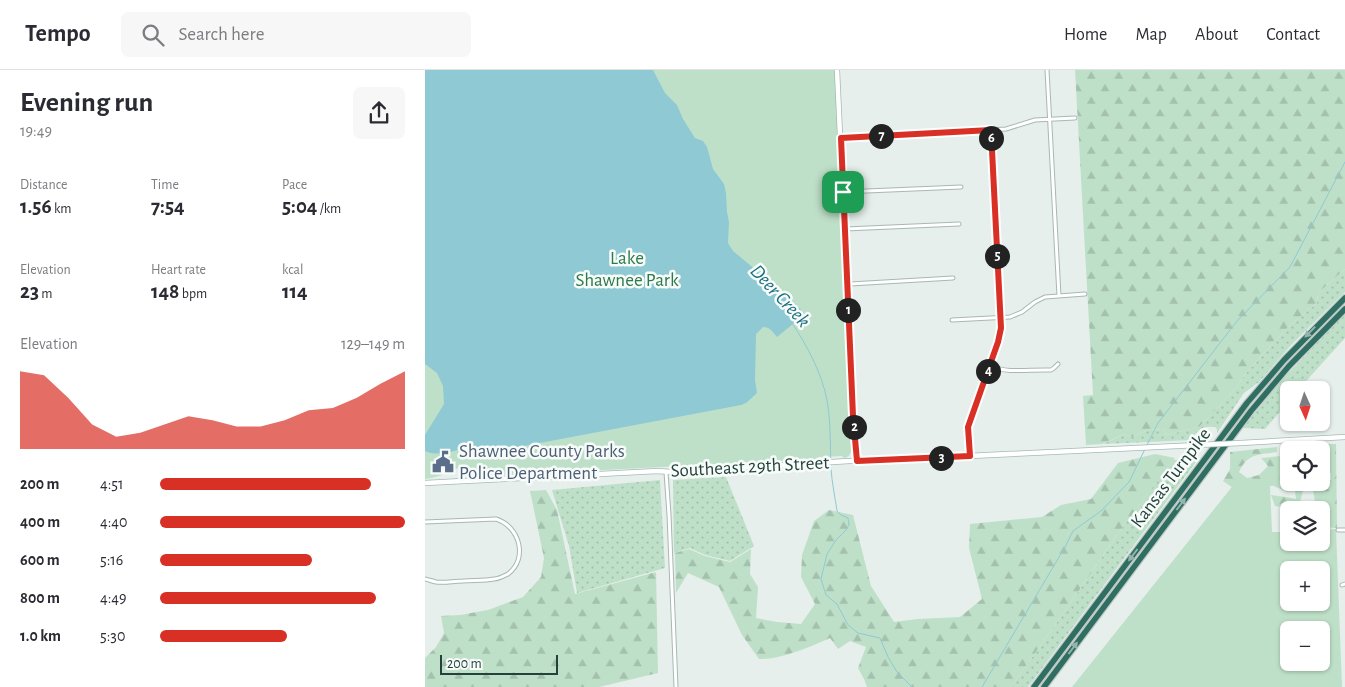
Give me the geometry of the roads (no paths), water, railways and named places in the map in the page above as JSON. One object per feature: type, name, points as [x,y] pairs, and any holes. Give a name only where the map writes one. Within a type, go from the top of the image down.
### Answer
[{"type":"highway","name":"Kansas Turnpike","points":[[1034,687],[1247,404],[1284,360],[1345,298]]},
{"type":"highway","name":"Kansas Turnpike","points":[[1044,687],[1251,411],[1289,366],[1345,309]]},
{"type":"main road","points":[[837,70],[853,416],[857,461]]},
{"type":"main road","name":"Southeast 29th Street","points":[[425,483],[666,472],[842,461],[1345,438]]},
{"type":"street","points":[[1047,70],[1059,296]]},
{"type":"street","points":[[841,138],[991,130],[1010,128],[1028,122],[1075,118]]},
{"type":"street","points":[[970,456],[968,427],[998,342],[1001,328],[991,130]]},
{"type":"street","points":[[843,192],[961,187]]},
{"type":"street","points":[[845,229],[959,224]]},
{"type":"street","points":[[847,281],[850,284],[953,278]]},
{"type":"street","points":[[952,320],[1001,318],[1017,315],[1040,299],[1048,296],[1085,294]]},
{"type":"street","points":[[989,366],[999,370],[1013,371],[1051,370],[1058,364]]},
{"type":"street","points":[[666,472],[676,687]]},
{"type":"street","points":[[425,522],[501,521],[509,526],[519,543],[519,558],[515,567],[507,574],[495,579],[438,582],[425,579]]},
{"type":"street","points":[[1337,530],[1345,530]]},
{"type":"water","name":"Lake Shawnee Park","points":[[425,70],[653,70],[665,93],[677,105],[695,138],[703,141],[707,147],[713,169],[724,184],[729,222],[728,243],[733,251],[793,301],[805,314],[777,337],[771,330],[765,327],[756,334],[755,380],[757,393],[741,405],[492,452],[476,447],[442,453],[425,451],[425,435],[444,404],[443,386],[437,373],[425,364]]},
{"type":"waterway","points":[[1147,445],[1158,423],[1237,321],[1290,267],[1345,162]]},
{"type":"waterway","name":"Deer Creek","points":[[792,323],[813,360],[825,390],[829,417],[831,474],[837,511],[848,518],[849,525],[827,554],[821,579],[826,595],[837,604],[848,625],[858,633],[880,638],[897,672],[912,687]]},
{"type":"waterway","points":[[982,687],[1073,531],[1101,511],[1129,482],[1145,449]]},
{"type":"place","name":"Shawnee County Parks Police Department","points":[[443,462]]}]
